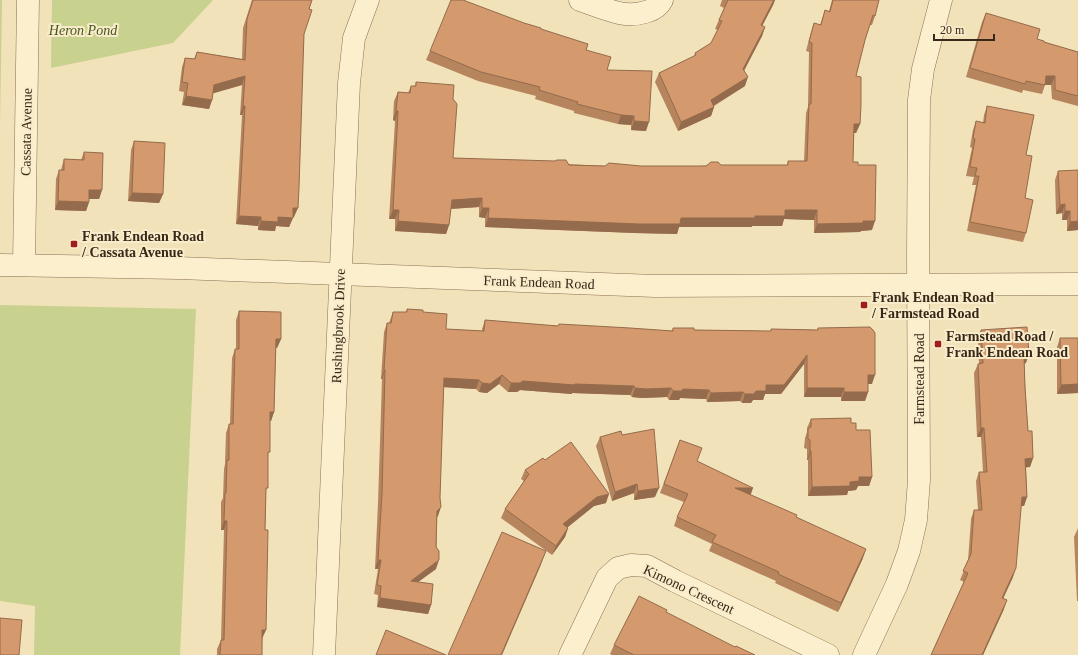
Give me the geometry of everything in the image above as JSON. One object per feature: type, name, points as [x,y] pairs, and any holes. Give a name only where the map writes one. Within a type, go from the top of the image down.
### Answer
[{"type":"street","name":"Cassata Avenue","points":[[24,265],[28,0]]},
{"type":"street","name":"Rushingbrook Drive","points":[[324,655],[349,83],[354,38],[368,0]]},
{"type":"street","points":[[580,0],[625,14],[645,12],[661,3],[662,0]]},
{"type":"street","name":"Farmstead Road","points":[[864,655],[897,584],[909,550],[916,520],[919,480],[919,100],[923,69],[941,0]]},
{"type":"street","name":"Frank Endean Road","points":[[0,265],[179,268],[655,286],[1078,284]]},
{"type":"street","name":"Kimono Crescent","points":[[570,655],[607,578],[618,568],[631,564],[647,566],[674,581],[828,655]]},
{"type":"green space","points":[[0,0],[2,0],[0,126]]},
{"type":"green space","name":"Heron Pond","points":[[52,0],[213,0],[173,43],[51,68]]},
{"type":"green space","points":[[0,305],[196,309],[180,655],[34,655],[35,606],[0,601]]},
{"type":"building","points":[[253,0],[312,0],[309,9],[312,10],[304,34],[298,208],[293,208],[293,218],[278,217],[278,222],[261,221],[261,217],[239,216],[245,106],[243,106],[245,76],[214,85],[212,100],[186,96],[188,83],[182,82],[185,58],[195,59],[197,52],[245,60],[247,19]]},
{"type":"building","points":[[451,0],[463,0],[541,29],[588,44],[586,50],[611,57],[607,70],[652,71],[649,122],[634,121],[634,116],[621,115],[577,104],[578,102],[539,90],[540,87],[481,72],[430,51]]},
{"type":"building","points":[[728,0],[774,0],[761,25],[765,27],[743,69],[748,77],[711,100],[714,107],[681,122],[659,73],[696,55],[695,53],[711,43],[722,21],[719,20]]},
{"type":"building","points":[[833,0],[879,0],[875,16],[873,15],[865,40],[856,76],[861,77],[861,105],[860,124],[854,124],[853,162],[858,162],[858,165],[876,165],[875,221],[863,221],[863,223],[817,224],[817,210],[785,210],[785,216],[755,216],[755,218],[681,218],[680,224],[639,224],[488,218],[489,208],[482,208],[482,198],[452,200],[449,225],[398,221],[399,210],[393,210],[398,92],[410,93],[411,86],[416,86],[416,82],[454,85],[453,99],[457,104],[453,158],[566,160],[569,165],[605,166],[609,163],[641,166],[706,166],[711,162],[718,162],[721,165],[788,165],[788,161],[807,161],[809,104],[811,104],[812,43],[809,42],[814,23],[821,25],[825,10],[830,12]]},
{"type":"building","points":[[986,13],[1040,29],[1037,39],[1078,52],[1078,96],[1055,90],[1055,76],[1046,76],[1045,85],[1026,81],[1025,84],[970,68]]},
{"type":"building","points":[[987,106],[1034,115],[1026,155],[1032,156],[1025,198],[1033,200],[1026,233],[970,222],[979,176],[975,176],[977,168],[970,167],[975,139],[973,138],[976,121],[985,123]]},
{"type":"building","points":[[134,141],[165,143],[163,194],[132,193]]},
{"type":"building","points":[[84,152],[103,153],[102,190],[89,190],[89,202],[58,201],[59,170],[64,170],[64,159],[84,160]]},
{"type":"building","points":[[1078,170],[1078,221],[1070,222],[1070,211],[1065,211],[1065,204],[1060,205],[1058,171]]},
{"type":"building","points":[[407,309],[447,314],[446,329],[484,331],[485,320],[558,326],[559,324],[673,331],[673,328],[694,328],[694,330],[771,331],[771,329],[818,330],[818,328],[870,327],[875,333],[875,375],[868,375],[868,392],[844,392],[844,388],[807,388],[807,355],[784,385],[766,385],[766,391],[756,391],[754,394],[745,394],[743,392],[711,393],[709,390],[683,389],[682,391],[673,391],[671,388],[646,389],[635,388],[634,386],[575,385],[523,381],[520,383],[511,383],[502,375],[490,384],[482,383],[479,380],[444,378],[440,498],[441,507],[437,511],[436,547],[439,551],[439,560],[411,581],[433,584],[431,605],[380,598],[381,586],[377,585],[381,560],[378,560],[382,494],[384,370],[387,323],[391,323],[393,312],[407,312]]},
{"type":"building","points":[[239,311],[281,312],[281,339],[276,339],[274,412],[270,412],[270,452],[268,452],[268,488],[266,488],[265,530],[268,530],[266,630],[262,630],[262,655],[220,655],[221,640],[224,640],[227,521],[224,521],[225,493],[227,460],[229,460],[229,424],[233,424],[235,349],[239,349]]},
{"type":"building","points":[[1027,327],[1029,354],[1024,355],[1025,388],[1028,431],[1032,431],[1033,458],[1025,459],[1027,497],[1022,497],[1016,568],[1002,598],[1007,600],[982,655],[931,655],[968,573],[963,571],[971,554],[974,510],[982,510],[979,472],[987,472],[984,428],[981,428],[978,364],[983,363],[981,330]]},
{"type":"building","points":[[1060,338],[1078,338],[1078,384],[1061,385]]},
{"type":"building","points":[[851,418],[851,423],[856,423],[856,430],[870,430],[872,477],[859,477],[859,481],[850,482],[850,486],[812,487],[811,451],[810,440],[808,439],[808,429],[811,427],[811,419]]},
{"type":"building","points":[[654,429],[659,488],[638,491],[637,484],[615,492],[600,437],[621,431],[622,435]]},
{"type":"building","points":[[680,440],[702,448],[697,461],[753,488],[735,488],[797,515],[796,517],[866,549],[841,603],[778,574],[779,572],[712,542],[716,535],[677,517],[688,494],[664,484]]},
{"type":"building","points":[[571,442],[609,494],[597,497],[563,524],[568,528],[556,546],[505,509],[529,474],[525,470],[543,458],[545,460]]},
{"type":"building","points":[[502,532],[546,551],[501,655],[448,655]]},
{"type":"building","points":[[639,596],[667,610],[666,612],[735,647],[736,646],[755,655],[634,655],[614,645]]},
{"type":"building","points":[[0,618],[22,620],[19,655],[0,655]]},
{"type":"building","points":[[386,630],[446,655],[376,655]]},
{"type":"place","name":"Frank Endean Road / Cassata Avenue","points":[[74,244]]},
{"type":"place","name":"Frank Endean Road / Farmstead Road","points":[[864,305]]},
{"type":"place","name":"Farmstead Road / Frank Endean Road","points":[[938,344]]}]
